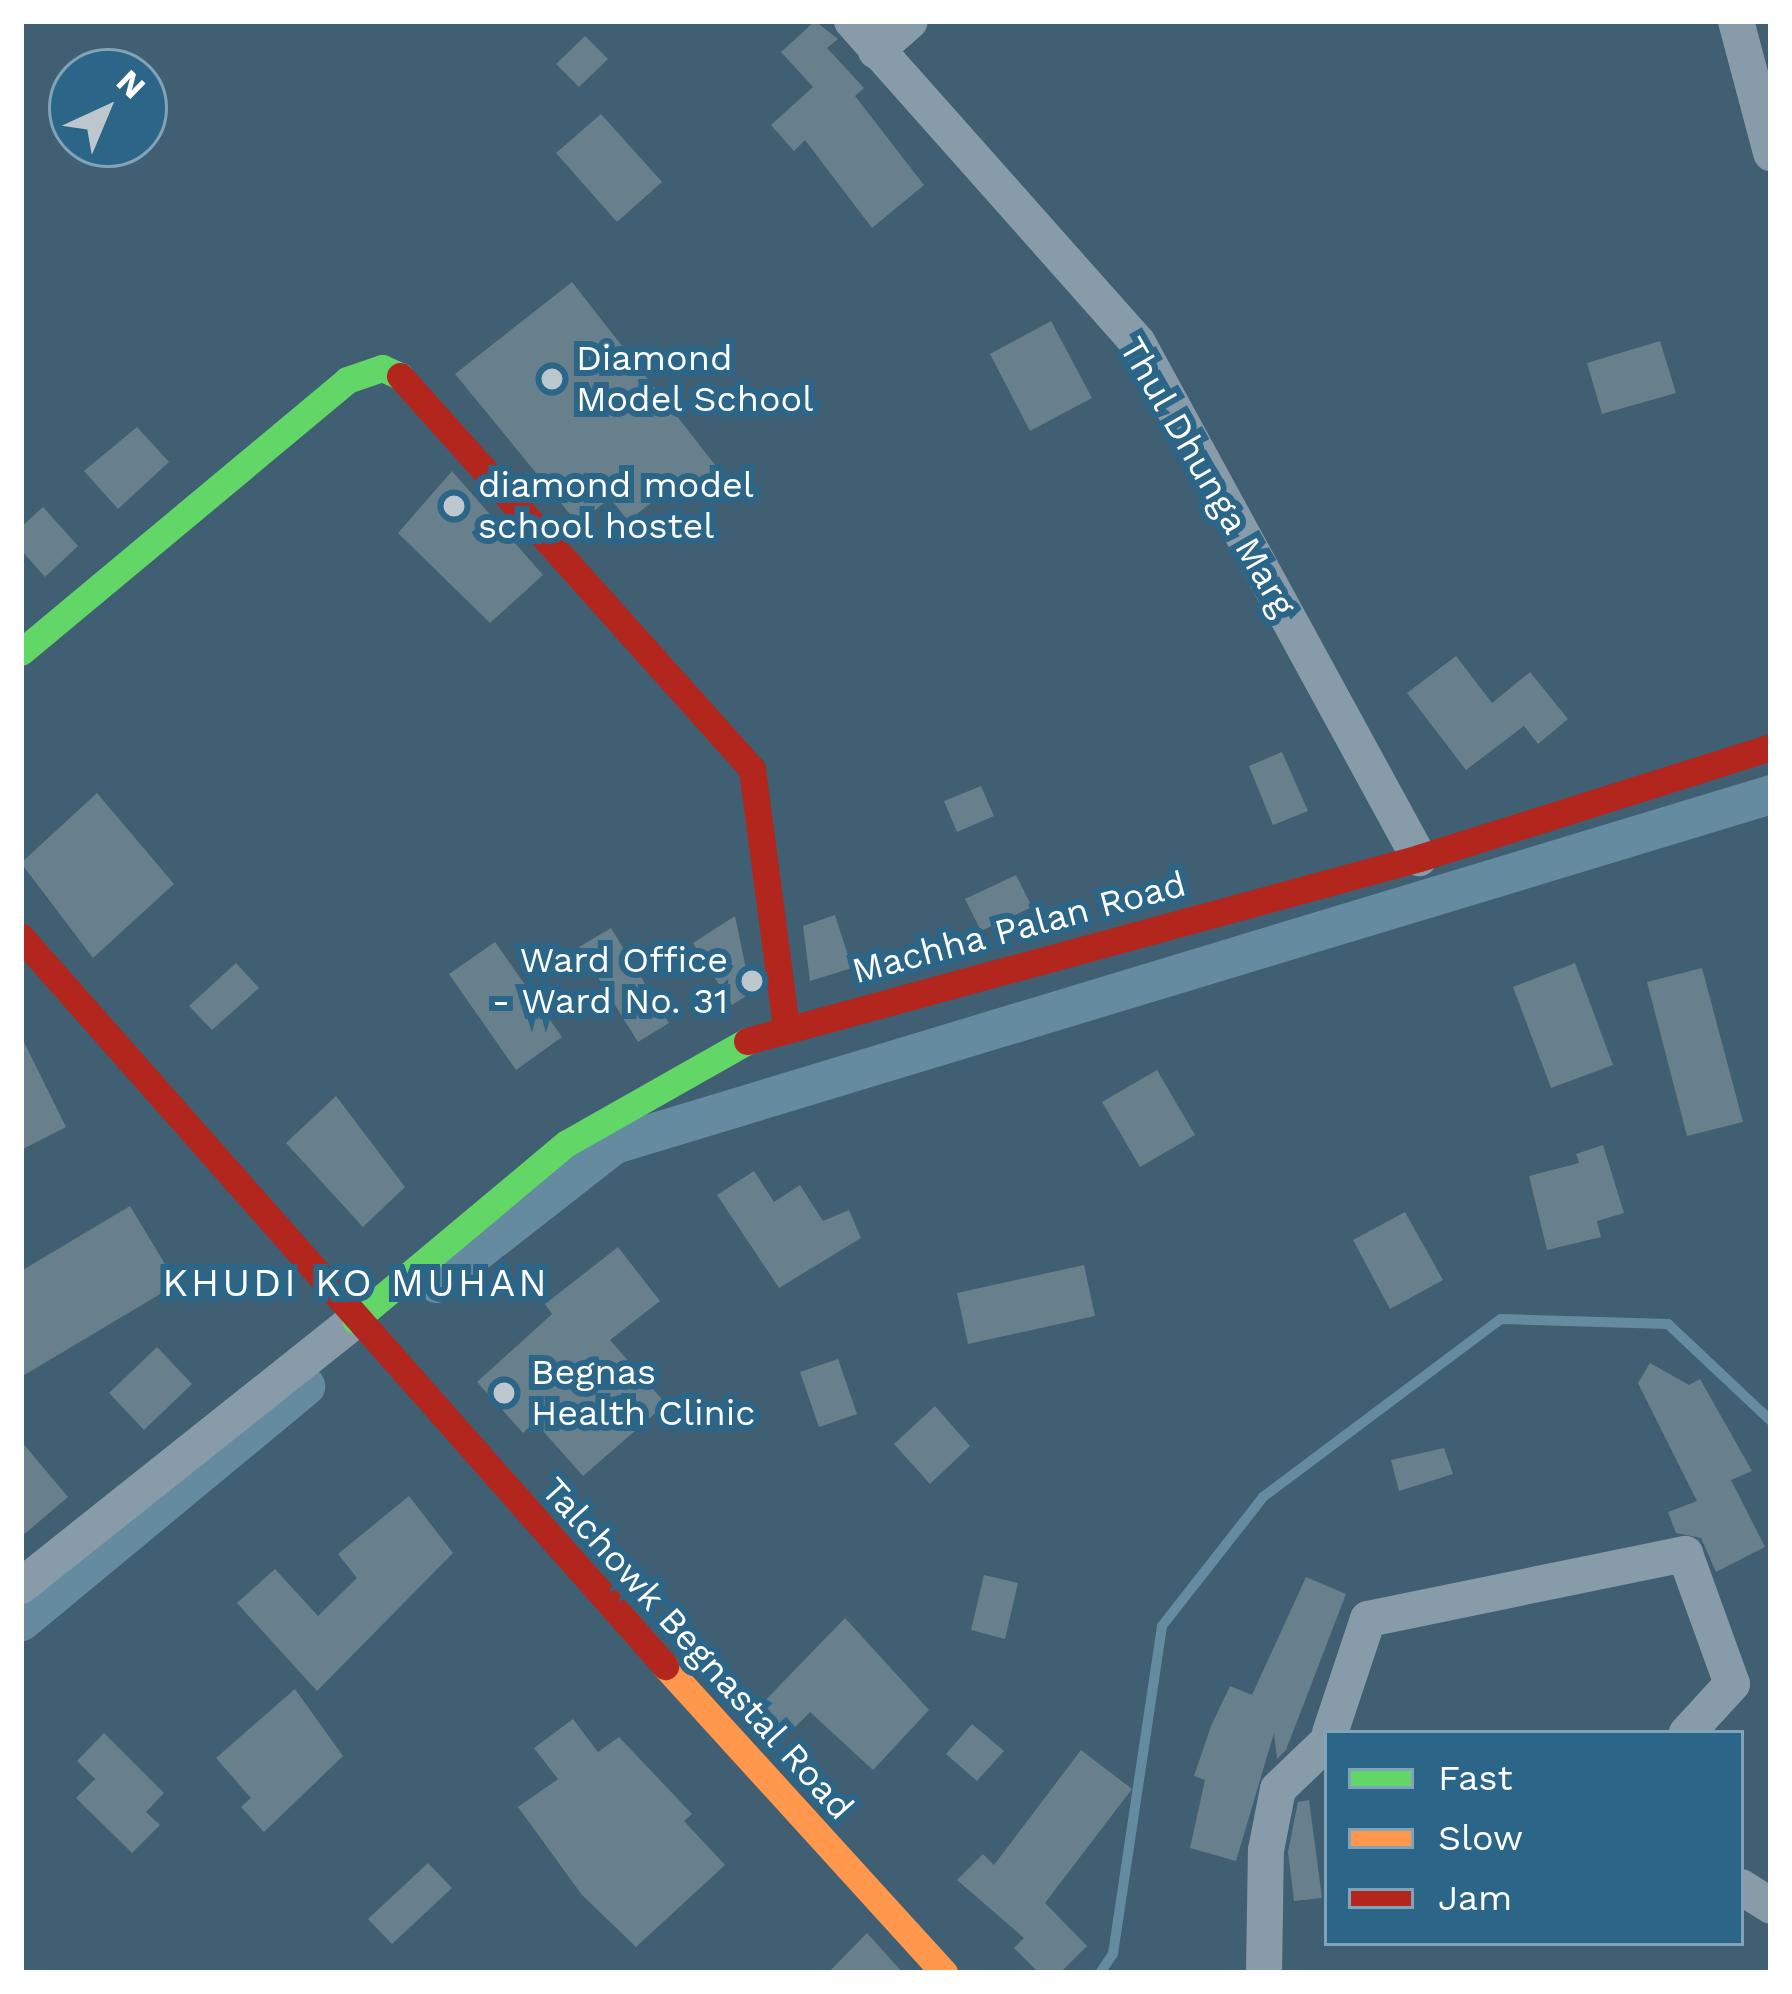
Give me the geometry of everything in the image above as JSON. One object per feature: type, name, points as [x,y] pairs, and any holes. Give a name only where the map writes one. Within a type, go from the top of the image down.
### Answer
[{"type":"street","name":"Thul Dhunga Marg","points":[[852,21],[1138,343],[1419,858]]},
{"type":"street","points":[[876,50],[910,21]]},
{"type":"street","points":[[1736,21],[1771,153]]},
{"type":"street","points":[[21,652],[346,380],[382,368],[414,382],[752,769],[786,1027]]},
{"type":"street","name":"Machha Palan Road","points":[[356,1320],[567,1143],[786,1027],[1419,858],[1771,747]]},
{"type":"street","name":"Talchowk Begnastal Road","points":[[21,937],[356,1320],[944,1973]]},
{"type":"street","points":[[21,1586],[356,1320]]},
{"type":"street","points":[[1331,1730],[1368,1619],[1685,1554],[1732,1684],[1690,1730]]},
{"type":"street","points":[[1264,1973],[1266,1850],[1278,1789],[1324,1745]]},
{"type":"street","points":[[1744,1889],[1771,1906]]},
{"type":"building","points":[[815,21],[838,39],[827,48],[864,88],[855,96],[924,185],[872,228],[805,140],[794,151],[771,125],[813,87],[781,52]]},
{"type":"building","points":[[585,36],[608,59],[579,87],[556,64]]},
{"type":"building","points":[[601,114],[662,182],[617,222],[556,153]]},
{"type":"building","points":[[572,282],[719,470],[690,493],[680,480],[628,521],[610,498],[578,524],[455,374]]},
{"type":"building","points":[[1051,321],[1092,398],[1030,431],[990,354]]},
{"type":"building","points":[[1660,341],[1676,393],[1602,414],[1587,363]]},
{"type":"building","points":[[137,427],[169,462],[118,509],[84,471]]},
{"type":"building","points":[[452,471],[543,575],[490,623],[398,533]]},
{"type":"building","points":[[43,507],[78,546],[45,577],[21,550],[21,527]]},
{"type":"building","points":[[1456,656],[1492,703],[1530,672],[1568,719],[1538,744],[1524,726],[1466,770],[1407,693]]},
{"type":"building","points":[[1282,752],[1308,811],[1273,825],[1249,766]]},
{"type":"building","points":[[981,786],[994,816],[957,832],[944,801]]},
{"type":"building","points":[[97,793],[174,884],[93,958],[21,863]]},
{"type":"building","points":[[1016,875],[1032,907],[981,931],[965,899]]},
{"type":"building","points":[[835,915],[852,968],[810,981],[803,926]]},
{"type":"building","points":[[735,916],[751,993],[732,1005],[693,943]]},
{"type":"building","points":[[611,928],[669,1023],[638,1042],[579,947]]},
{"type":"building","points":[[495,942],[562,1037],[516,1070],[449,974]]},
{"type":"building","points":[[236,963],[259,988],[212,1030],[189,1006]]},
{"type":"building","points":[[1575,963],[1613,1065],[1551,1088],[1513,987]]},
{"type":"building","points":[[1702,968],[1743,1122],[1687,1136],[1647,982]]},
{"type":"building","points":[[21,1036],[66,1127],[21,1150]]},
{"type":"building","points":[[1157,1070],[1195,1135],[1140,1167],[1102,1102]]},
{"type":"building","points":[[336,1096],[405,1187],[363,1227],[286,1143]]},
{"type":"building","points":[[1603,1145],[1624,1213],[1597,1221],[1601,1237],[1547,1250],[1529,1176],[1579,1163],[1576,1154]]},
{"type":"building","points":[[754,1171],[774,1202],[800,1185],[823,1221],[849,1210],[861,1238],[779,1288],[717,1195]]},
{"type":"building","points":[[130,1206],[177,1284],[21,1377],[21,1271]]},
{"type":"building","points":[[1405,1212],[1443,1280],[1390,1309],[1353,1240]]},
{"type":"building","points":[[618,1247],[660,1301],[610,1340],[666,1404],[583,1476],[535,1422],[523,1433],[477,1382],[552,1314],[545,1304]]},
{"type":"building","points":[[1084,1265],[1095,1316],[968,1344],[957,1293]]},
{"type":"building","points":[[157,1347],[192,1384],[144,1430],[109,1393]]},
{"type":"building","points":[[838,1359],[857,1414],[819,1427],[800,1372]]},
{"type":"building","points":[[1650,1363],[1689,1385],[1700,1379],[1752,1471],[1731,1480],[1765,1547],[1716,1572],[1701,1538],[1676,1533],[1668,1512],[1697,1501],[1638,1383]]},
{"type":"building","points":[[935,1406],[970,1446],[930,1484],[894,1444]]},
{"type":"building","points":[[21,1441],[68,1497],[21,1537]]},
{"type":"building","points":[[1444,1448],[1453,1474],[1399,1491],[1391,1460]]},
{"type":"building","points":[[409,1496],[453,1553],[317,1691],[237,1603],[275,1569],[318,1616],[357,1578],[338,1554]]},
{"type":"building","points":[[984,1575],[1018,1583],[1005,1639],[971,1630]]},
{"type":"building","points":[[1306,1577],[1346,1594],[1286,1750],[1277,1759],[1274,1733],[1236,1861],[1190,1848],[1205,1780],[1194,1776],[1211,1726],[1230,1686],[1252,1695]]},
{"type":"building","points":[[845,1618],[929,1710],[873,1770],[810,1712],[781,1742],[752,1714]]},
{"type":"building","points":[[295,1689],[343,1756],[264,1832],[241,1807],[251,1798],[216,1758]]},
{"type":"building","points":[[573,1719],[598,1752],[619,1737],[692,1814],[684,1821],[725,1865],[636,1947],[582,1895],[518,1807],[558,1779],[534,1748]]},
{"type":"building","points":[[972,1724],[1004,1751],[977,1781],[946,1754]]},
{"type":"building","points":[[104,1733],[164,1793],[146,1812],[160,1825],[132,1853],[76,1798],[95,1779],[77,1761]]},
{"type":"building","points":[[1081,1750],[1132,1789],[1045,1903],[1087,1946],[1060,1973],[1039,1973],[1014,1948],[1024,1938],[957,1880],[983,1854],[994,1865]]},
{"type":"building","points":[[1309,1800],[1322,1898],[1294,1901],[1288,1852],[1298,1802]]},
{"type":"building","points":[[428,1863],[452,1888],[392,1944],[368,1919]]},
{"type":"building","points":[[867,1933],[903,1973],[828,1973]]},
{"type":"waterway","points":[[436,1283],[614,1144],[1771,794]]},
{"type":"waterway","points":[[1100,1973],[1113,1954],[1162,1626],[1263,1497],[1501,1319],[1668,1324],[1771,1421]]},
{"type":"waterway","points":[[21,1621],[305,1386]]},
{"type":"traffic: fast","points":[[21,652],[347,380],[382,368],[400,376]]},
{"type":"traffic: fast","points":[[355,1320],[567,1143],[747,1041]]},
{"type":"traffic: slow","points":[[665,1666],[944,1973]]},
{"type":"traffic: jam","points":[[400,376],[752,769],[786,1027]]},
{"type":"traffic: jam","points":[[747,1041],[1419,858],[1771,747]]},
{"type":"traffic: jam","points":[[21,937],[665,1666]]},
{"type":"place","name":"Diamond Model School","points":[[552,379]]},
{"type":"place","name":"diamond model school hostel","points":[[454,506]]},
{"type":"place","name":"Ward Office - Ward No. 31","points":[[752,981]]},
{"type":"place","name":"Begnas Health Clinic","points":[[504,1393]]},
{"type":"district","name":"KHUDI KO MUHAN","points":[[356,1283]]}]
